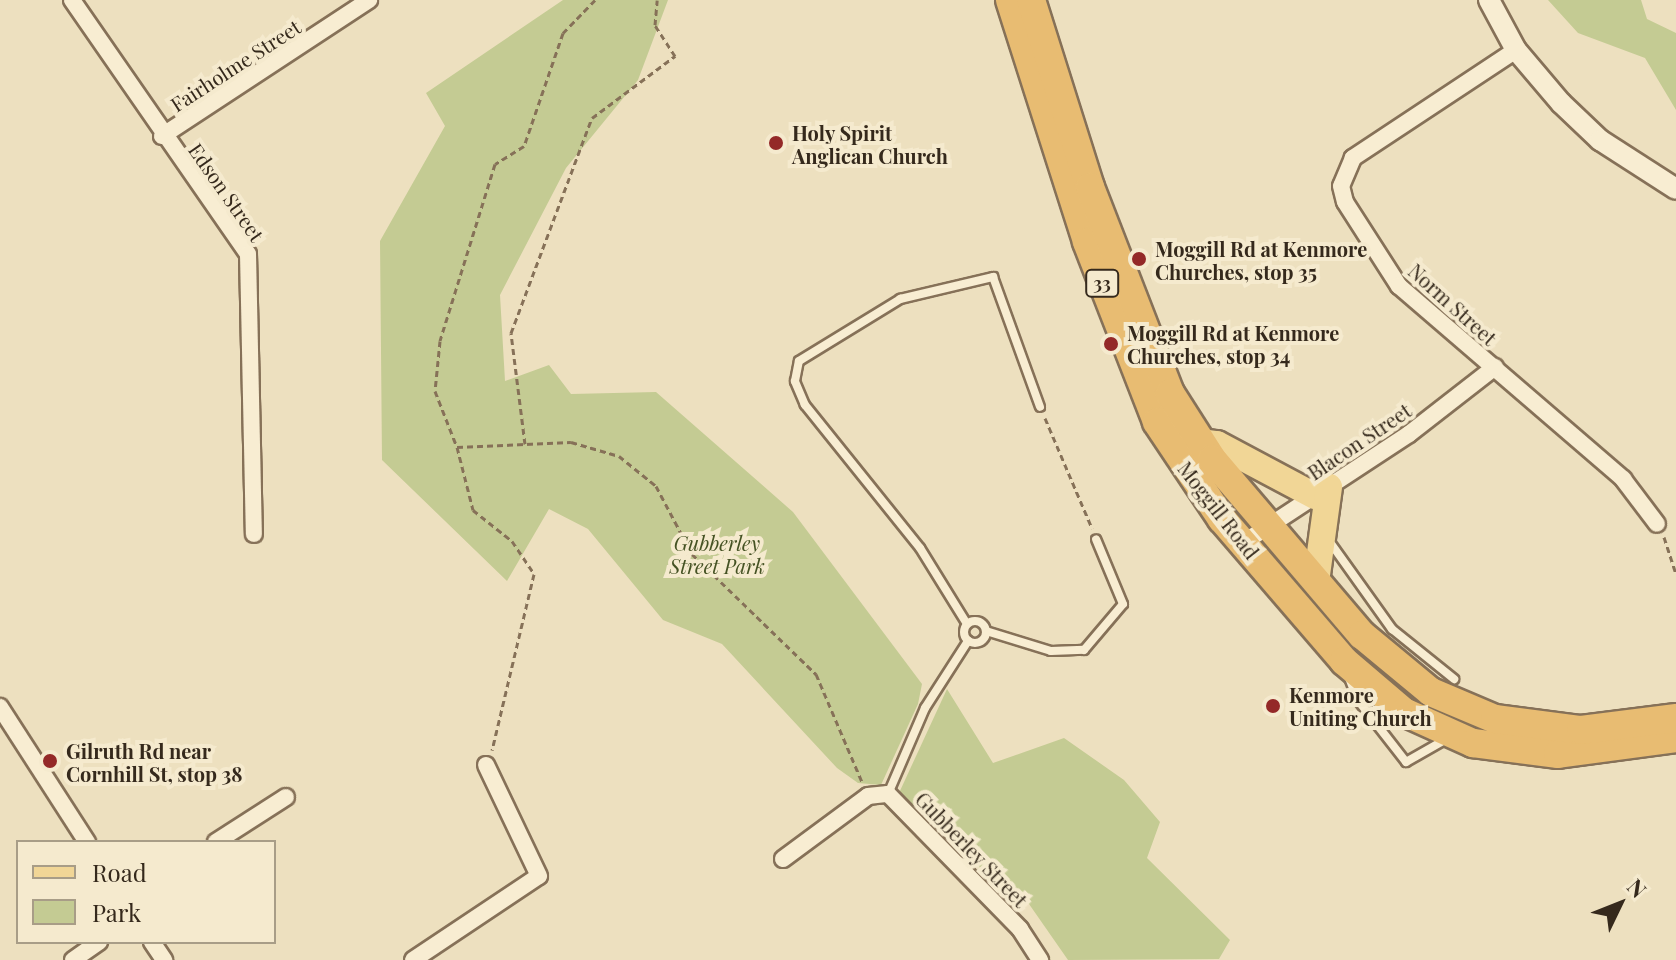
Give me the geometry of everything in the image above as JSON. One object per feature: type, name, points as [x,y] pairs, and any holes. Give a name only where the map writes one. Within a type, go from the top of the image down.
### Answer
[{"type":"highway","name":"Moggill Road","points":[[1010,0],[1040,104],[1143,393],[1173,451],[1243,543],[1344,661],[1404,712],[1452,736],[1498,748],[1558,754],[1676,738]]},
{"type":"highway","name":"Moggill Road","points":[[1031,0],[1047,62],[1145,338],[1200,442],[1316,582],[1395,666],[1474,712],[1525,726],[1581,730],[1676,718]]},
{"type":"main road","points":[[1200,442],[1217,444],[1322,492],[1324,534],[1316,582]]},
{"type":"street","name":"Edson Street","points":[[72,0],[162,136],[248,254],[254,534]]},
{"type":"street","name":"Fairholme Street","points":[[162,136],[349,6],[369,0]]},
{"type":"street","points":[[1489,0],[1516,50],[1600,140],[1676,189]]},
{"type":"street","name":"Norm Street","points":[[1516,50],[1353,158],[1341,186],[1376,255],[1399,286],[1623,479],[1657,524]]},
{"type":"street","name":"Blacon Street","points":[[1243,543],[1322,492],[1495,367]]},
{"type":"street","points":[[0,707],[86,840]]},
{"type":"street","points":[[413,960],[539,876],[486,765]]},
{"type":"street","name":"Gubberley Street","points":[[868,796],[888,794],[1013,921],[1040,960]]},
{"type":"street","points":[[783,859],[868,796]]},
{"type":"street","points":[[219,840],[286,797]]},
{"type":"street","points":[[73,960],[96,944]]},
{"type":"lane","points":[[888,794],[925,708],[968,641],[967,624],[920,548],[805,405],[795,381],[799,361],[900,299],[993,277],[1040,407]]},
{"type":"lane","points":[[1324,534],[1392,629],[1454,679]]},
{"type":"lane","points":[[967,624],[979,621],[986,631],[1051,651],[1084,650],[1123,604],[1096,539]]},
{"type":"lane","points":[[968,641],[980,642],[986,631]]},
{"type":"lane","points":[[1344,661],[1357,699],[1406,762],[1452,736]]},
{"type":"path","points":[[486,765],[503,720],[534,574],[512,541],[473,510],[457,447],[435,391],[444,326],[495,164],[524,146],[563,33],[595,0]]},
{"type":"path","points":[[525,444],[511,333],[592,118],[675,56],[655,25],[657,0]]},
{"type":"path","points":[[1040,407],[1096,539]]},
{"type":"path","points":[[457,447],[571,442],[619,456],[656,486],[692,554],[816,674],[868,796]]},
{"type":"path","points":[[1657,524],[1676,575]]},
{"type":"green space","name":"Gubberley Street Park","points":[[563,0],[668,0],[638,80],[566,168],[500,295],[505,381],[549,365],[571,394],[656,392],[793,512],[922,684],[918,704],[881,785],[858,783],[837,768],[722,644],[663,620],[588,529],[549,509],[507,581],[382,460],[380,241],[445,126],[426,93]]},
{"type":"green space","points":[[1548,0],[1641,0],[1647,19],[1676,33],[1676,110],[1645,58],[1578,33]]},
{"type":"green space","points":[[947,689],[993,763],[1064,738],[1124,780],[1160,822],[1147,858],[1230,940],[1219,959],[1068,960],[1029,904],[978,866],[899,793]]},
{"type":"place","name":"Holy Spirit Anglican Church","points":[[776,143]]},
{"type":"place","name":"Moggill Rd at Kenmore Churches, stop 35","points":[[1139,259]]},
{"type":"place","name":"Moggill Rd at Kenmore Churches, stop 34","points":[[1111,344]]},
{"type":"place","name":"Kenmore Uniting Church","points":[[1273,706]]},
{"type":"place","name":"Gilruth Rd near Cornhill St, stop 38","points":[[50,761]]}]
